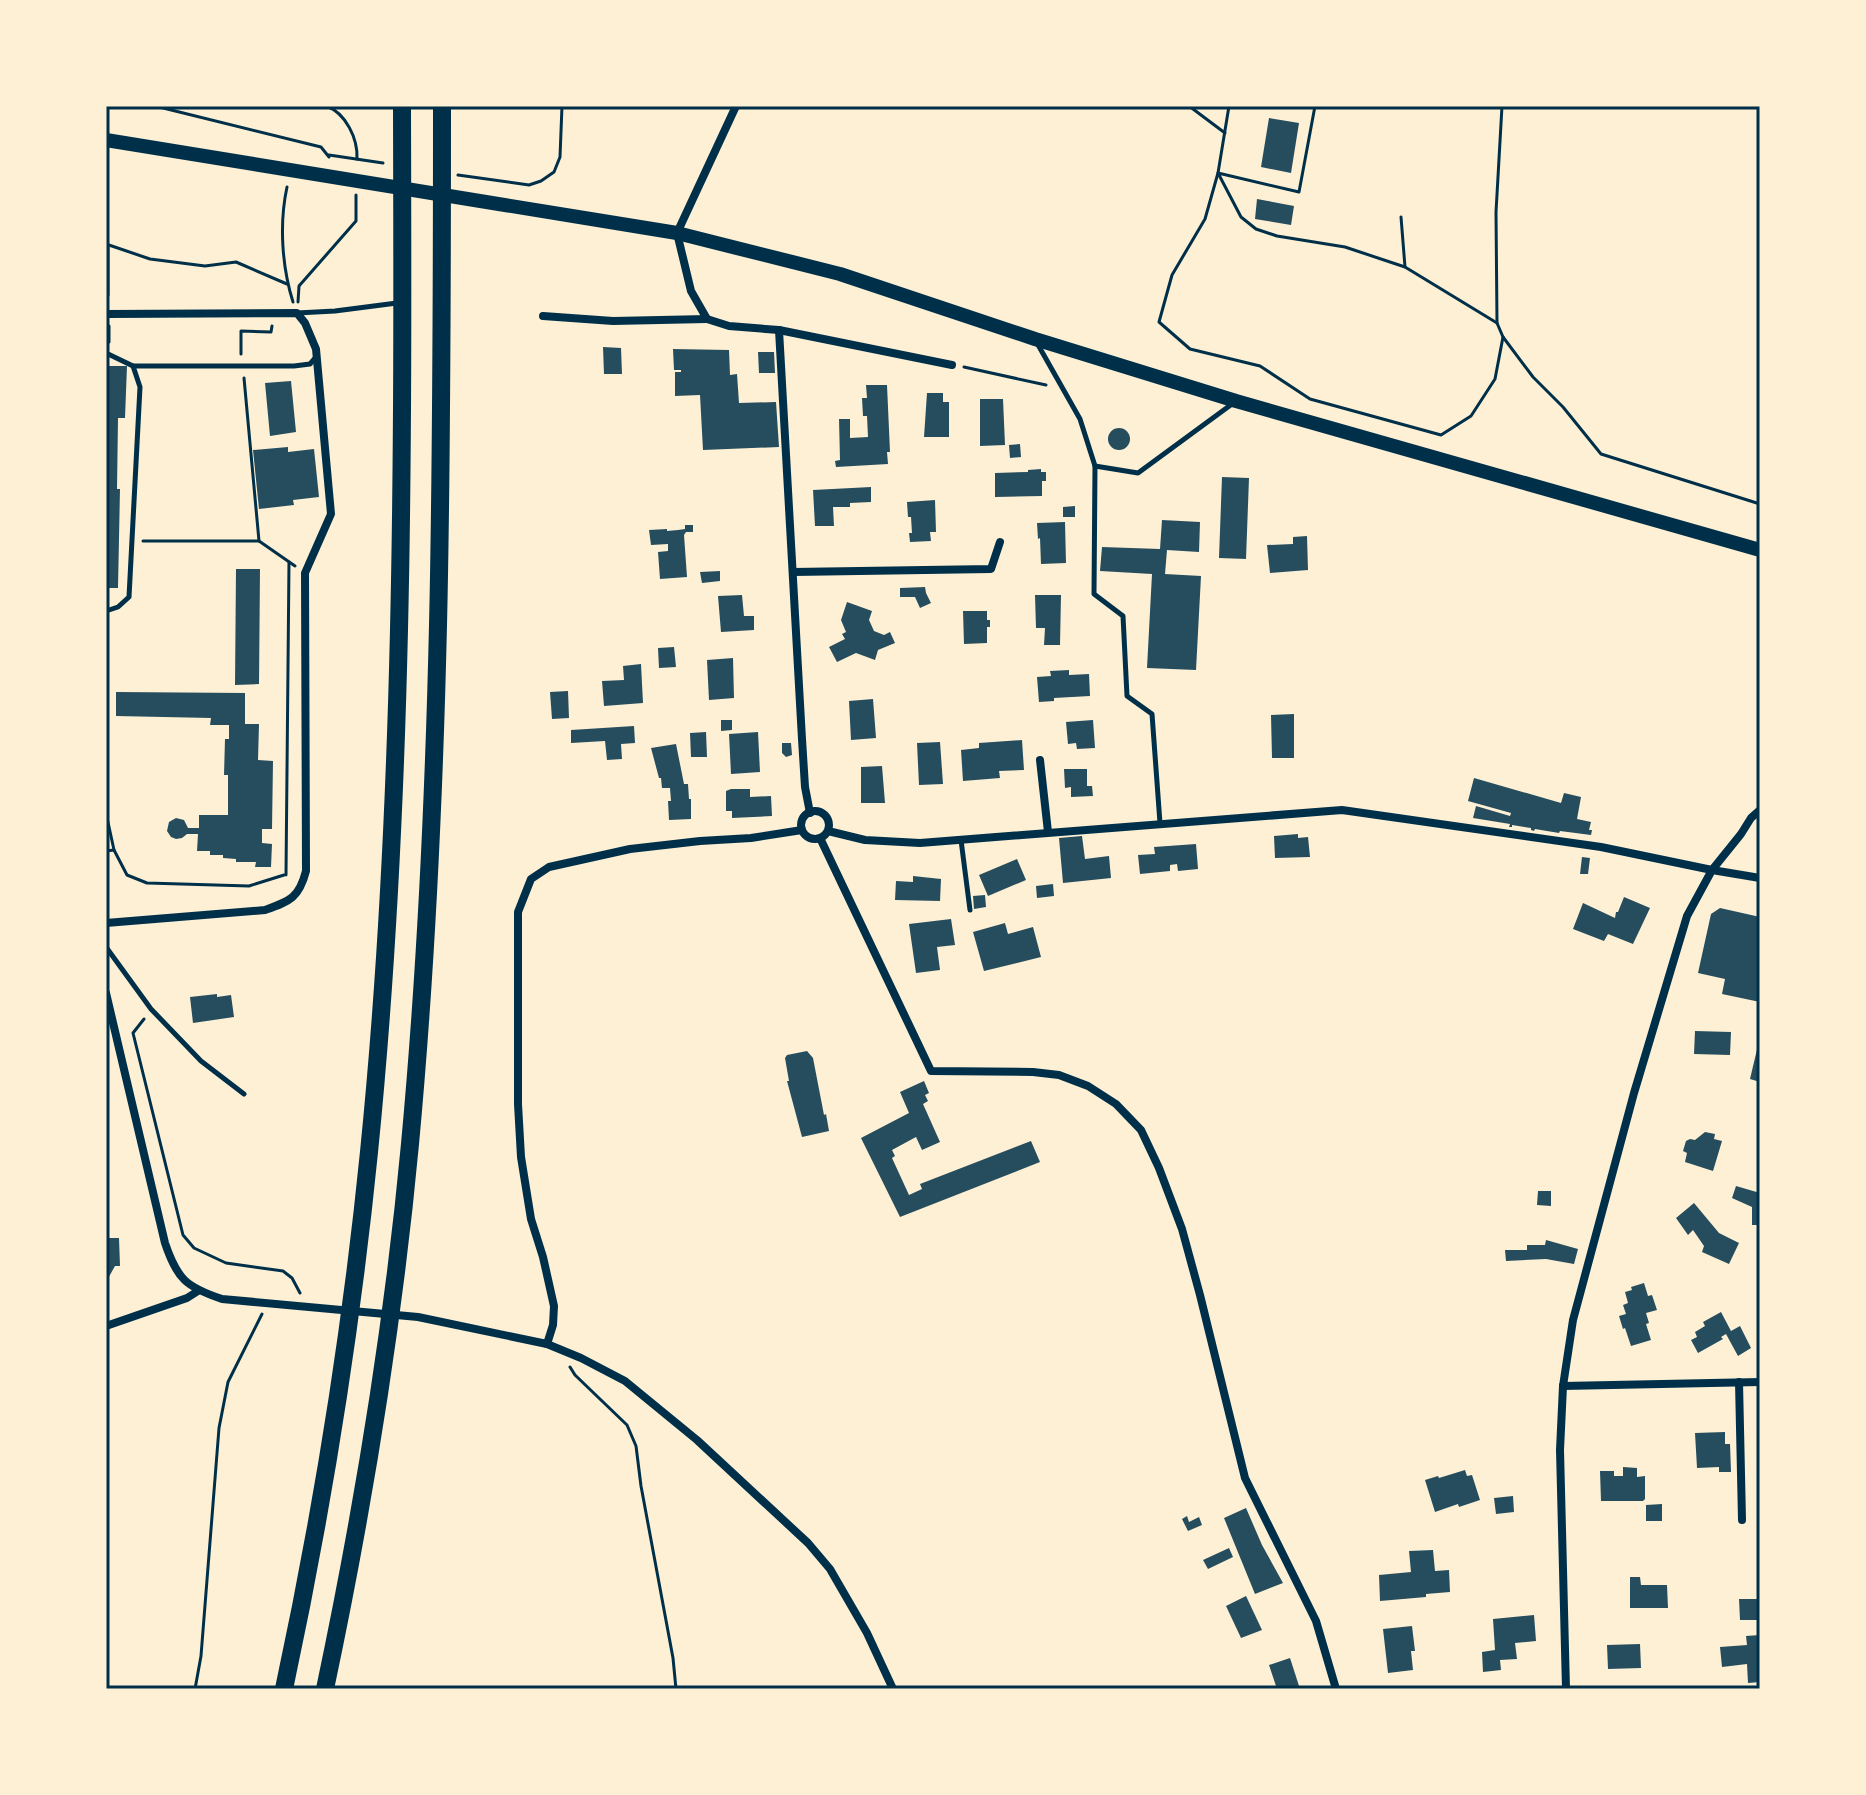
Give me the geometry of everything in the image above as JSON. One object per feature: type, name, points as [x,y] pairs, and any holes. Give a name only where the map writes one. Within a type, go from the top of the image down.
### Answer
[{"type":"highway","points":[[284,1689],[322,1494],[347,1335],[369,1152],[382,999],[395,747],[400,528],[402,106]]},
{"type":"highway","points":[[325,1689],[363,1494],[392,1297],[409,1146],[429,883],[440,539],[442,106]]},
{"type":"main road","points":[[106,140],[677,233],[840,274],[1236,401],[1760,550]]},
{"type":"street","points":[[707,319],[691,291],[677,233],[736,106]]},
{"type":"street","points":[[106,314],[297,313],[312,336],[317,356],[331,514],[305,573],[306,871],[302,886],[286,902],[265,910],[106,923]]},
{"type":"street","points":[[543,316],[613,321],[707,319],[729,326],[779,330],[952,365]]},
{"type":"street","points":[[779,330],[803,751],[810,813]]},
{"type":"street","points":[[793,572],[991,569],[1000,542]]},
{"type":"street","points":[[1040,760],[1048,832]]},
{"type":"street","points":[[802,830],[810,838],[824,835],[920,843],[1342,810],[1601,847],[1760,878]]},
{"type":"street","points":[[1566,1689],[1560,1450],[1563,1386],[1573,1320],[1634,1093],[1687,916],[1712,870],[1760,810]]},
{"type":"street","points":[[802,830],[803,820],[810,813],[825,815],[828,820],[824,835],[931,1071],[1059,1075],[1088,1086],[1116,1104],[1141,1130],[1182,1229],[1245,1478],[1316,1621],[1336,1689]]},
{"type":"street","points":[[547,1344],[553,1325],[554,1306],[531,1219],[521,1157],[518,1104],[518,912],[531,879],[549,867],[630,849],[802,830]]},
{"type":"street","points":[[106,993],[165,1243],[172,1264],[182,1279],[198,1291],[222,1299],[418,1317],[547,1344],[625,1381],[697,1440],[808,1543],[830,1569],[867,1633],[893,1689]]},
{"type":"street","points":[[106,1326],[187,1298],[198,1291]]},
{"type":"street","points":[[1739,1382],[1742,1520]]},
{"type":"street","points":[[1563,1386],[1760,1382]]},
{"type":"lane","points":[[297,313],[402,302]]},
{"type":"lane","points":[[1035,339],[1080,419],[1095,466],[1094,594],[1123,616],[1127,696],[1152,714],[1161,825]]},
{"type":"lane","points":[[107,353],[133,366],[294,366],[310,364],[317,356]]},
{"type":"lane","points":[[106,611],[118,607],[129,597],[140,387],[133,366]]},
{"type":"lane","points":[[1095,466],[1138,473],[1236,401]]},
{"type":"lane","points":[[961,840],[970,910]]},
{"type":"lane","points":[[106,947],[151,1009],[201,1061],[244,1094]]},
{"type":"path","points":[[155,106],[321,147],[329,155],[338,156]]},
{"type":"path","points":[[326,106],[337,110],[353,134],[358,149],[357,164]]},
{"type":"path","points":[[529,185],[554,172],[560,157],[562,106]]},
{"type":"path","points":[[1189,106],[1225,133]]},
{"type":"path","points":[[1229,106],[1218,173],[1205,219],[1172,275],[1159,322],[1190,349],[1260,366],[1310,399],[1441,435],[1471,416],[1495,379],[1503,337]]},
{"type":"path","points":[[1218,173],[1299,192],[1315,106]]},
{"type":"path","points":[[1502,106],[1496,212],[1497,323],[1503,337],[1533,377],[1563,407],[1601,454],[1760,504]]},
{"type":"path","points":[[329,155],[331,178]]},
{"type":"path","points":[[291,171],[283,206],[287,284],[297,313]]},
{"type":"path","points":[[1218,173],[1241,217],[1256,229],[1277,236],[1345,247],[1405,267],[1497,323]]},
{"type":"path","points":[[297,313],[299,286],[356,221],[356,192]]},
{"type":"path","points":[[1401,217],[1405,267]]},
{"type":"path","points":[[108,295],[107,245],[150,259],[205,266],[236,262],[287,284]]},
{"type":"path","points":[[241,350],[241,331],[271,332],[273,315]]},
{"type":"path","points":[[107,353],[109,326]]},
{"type":"path","points":[[952,365],[1063,388]]},
{"type":"path","points":[[243,366],[259,541]]},
{"type":"path","points":[[131,541],[259,541],[305,573]]},
{"type":"path","points":[[286,875],[289,562]]},
{"type":"path","points":[[106,813],[114,850],[127,875],[147,883],[249,886],[295,871]]},
{"type":"path","points":[[106,851],[114,850]]},
{"type":"path","points":[[151,1009],[133,1033],[183,1235],[194,1248],[226,1263],[283,1271],[292,1278],[308,1308]]},
{"type":"path","points":[[195,1689],[201,1656],[219,1428],[228,1382],[267,1304]]},
{"type":"path","points":[[560,1350],[575,1375],[627,1425],[636,1446],[676,1689]]},
{"type":"building","points":[[1269,118],[1299,123],[1291,173],[1261,167]]},
{"type":"building","points":[[1257,199],[1294,206],[1291,225],[1255,219]]},
{"type":"building","points":[[603,347],[621,348],[622,374],[604,374]]},
{"type":"building","points":[[673,349],[729,350],[730,375],[737,374],[739,403],[776,402],[779,447],[703,450],[700,395],[675,396],[675,372],[681,370],[674,370]]},
{"type":"building","points":[[758,352],[774,352],[775,373],[759,373]]},
{"type":"building","points":[[106,366],[127,366],[125,418],[118,418],[118,588],[106,588]]},
{"type":"building","points":[[291,381],[296,432],[270,436],[265,383]]},
{"type":"building","points":[[866,385],[887,385],[888,464],[836,467],[835,461],[840,460],[839,419],[850,419],[850,438],[868,437],[862,398],[867,398]]},
{"type":"building","points":[[927,393],[943,393],[943,402],[949,402],[949,437],[924,437]]},
{"type":"building","points":[[980,399],[1003,399],[1005,445],[980,446]]},
{"type":"building","points":[[1119,428],[1127,431],[1130,439],[1127,447],[1119,450],[1111,447],[1108,439],[1111,431]]},
{"type":"building","points":[[1020,444],[1021,457],[1010,458],[1009,445]]},
{"type":"building","points":[[288,447],[288,452],[314,449],[319,497],[293,500],[294,505],[259,509],[253,450]]},
{"type":"building","points":[[1041,469],[1041,472],[1046,472],[1046,481],[1042,481],[1042,496],[995,497],[995,473]]},
{"type":"building","points":[[1222,477],[1249,478],[1246,559],[1219,558]]},
{"type":"building","points":[[871,487],[871,502],[833,507],[834,526],[815,526],[813,490]]},
{"type":"building","points":[[935,500],[936,532],[930,532],[931,541],[910,542],[911,517],[908,517],[907,502]]},
{"type":"building","points":[[1075,506],[1075,517],[1063,517],[1063,507]]},
{"type":"building","points":[[1162,520],[1200,522],[1199,552],[1167,550],[1165,574],[1201,576],[1196,670],[1147,668],[1152,574],[1100,571],[1102,547],[1160,549]]},
{"type":"building","points":[[1065,522],[1066,563],[1041,564],[1037,523]]},
{"type":"building","points":[[685,525],[693,525],[693,532],[684,535],[687,577],[660,579],[658,552],[668,551],[668,544],[651,545],[649,530],[678,530],[685,529]]},
{"type":"building","points":[[1307,536],[1308,570],[1270,573],[1267,545],[1293,544],[1293,537]]},
{"type":"building","points":[[236,569],[260,569],[259,684],[235,685]]},
{"type":"building","points":[[720,571],[720,581],[702,583],[700,572]]},
{"type":"building","points":[[925,587],[931,603],[920,608],[915,597],[900,597],[900,588]]},
{"type":"building","points":[[742,595],[744,616],[754,616],[754,630],[721,632],[718,596]]},
{"type":"building","points":[[1035,595],[1061,595],[1060,645],[1044,645],[1045,628],[1036,628]]},
{"type":"building","points":[[847,602],[872,611],[869,620],[874,631],[884,635],[890,632],[895,643],[878,650],[875,660],[856,653],[837,662],[829,647],[845,639],[842,634],[846,632],[841,620]]},
{"type":"building","points":[[963,611],[987,611],[990,627],[987,627],[987,643],[964,644]]},
{"type":"building","points":[[674,647],[676,667],[659,668],[658,648]]},
{"type":"building","points":[[733,658],[734,698],[709,700],[707,660]]},
{"type":"building","points":[[641,664],[643,703],[604,706],[602,681],[624,680],[623,666]]},
{"type":"building","points":[[1069,670],[1069,675],[1089,674],[1090,696],[1039,702],[1037,677],[1051,676],[1050,671]]},
{"type":"building","points":[[568,691],[569,718],[552,719],[550,692]]},
{"type":"building","points":[[116,692],[245,693],[245,724],[259,724],[258,760],[273,761],[272,829],[262,829],[262,843],[272,844],[271,867],[255,867],[256,862],[236,862],[236,859],[223,858],[223,855],[210,855],[210,851],[197,851],[198,834],[187,834],[176,839],[167,831],[169,822],[176,818],[184,820],[188,828],[199,828],[199,815],[228,815],[228,775],[224,775],[225,739],[229,739],[229,725],[210,725],[211,718],[116,716]]},
{"type":"building","points":[[873,699],[876,738],[851,740],[849,701]]},
{"type":"building","points":[[1294,714],[1294,758],[1272,758],[1271,715]]},
{"type":"building","points":[[721,720],[732,720],[732,730],[721,731]]},
{"type":"building","points":[[1093,720],[1095,748],[1077,749],[1076,743],[1068,744],[1066,722]]},
{"type":"building","points":[[634,726],[635,743],[621,744],[622,759],[607,760],[605,741],[571,743],[571,730]]},
{"type":"building","points":[[706,732],[707,757],[691,757],[690,733]]},
{"type":"building","points":[[758,732],[760,772],[731,774],[729,734]]},
{"type":"building","points":[[1022,740],[1024,770],[999,771],[1000,778],[963,781],[961,750],[979,748],[979,743]]},
{"type":"building","points":[[940,742],[943,784],[919,785],[917,743]]},
{"type":"building","points":[[782,743],[791,743],[792,755],[786,757],[782,753]]},
{"type":"building","points":[[676,744],[684,784],[688,784],[691,799],[691,819],[669,820],[670,788],[662,788],[651,748]]},
{"type":"building","points":[[882,766],[885,803],[861,803],[861,767]]},
{"type":"building","points":[[1064,769],[1087,769],[1087,786],[1092,786],[1093,796],[1071,797],[1071,787],[1065,788]]},
{"type":"building","points":[[1474,778],[1561,803],[1564,793],[1581,797],[1577,819],[1591,822],[1591,835],[1534,831],[1473,818],[1476,806],[1510,816],[1511,813],[1468,801]]},
{"type":"building","points":[[750,789],[750,797],[771,796],[772,816],[732,818],[732,811],[726,811],[726,791]]},
{"type":"building","points":[[1298,834],[1298,838],[1308,837],[1310,857],[1275,858],[1274,836]]},
{"type":"building","points":[[1082,836],[1085,859],[1109,856],[1111,878],[1063,883],[1059,838]]},
{"type":"building","points":[[1196,844],[1198,869],[1178,871],[1177,864],[1170,865],[1170,871],[1140,874],[1138,855],[1155,854],[1154,847]]},
{"type":"building","points":[[1582,857],[1590,858],[1588,874],[1580,874]]},
{"type":"building","points":[[1017,859],[1026,880],[988,896],[979,875]]},
{"type":"building","points":[[913,876],[941,879],[940,901],[895,900],[896,881],[913,882]]},
{"type":"building","points":[[1053,884],[1054,896],[1037,898],[1036,886]]},
{"type":"building","points":[[985,895],[986,907],[974,909],[973,896]]},
{"type":"building","points":[[1624,897],[1650,908],[1633,944],[1608,934],[1604,941],[1573,929],[1583,903],[1615,918]]},
{"type":"building","points":[[1720,908],[1760,917],[1760,1002],[1722,994],[1725,979],[1698,973],[1711,914]]},
{"type":"building","points":[[951,919],[955,945],[937,947],[940,970],[916,973],[909,924]]},
{"type":"building","points":[[1005,923],[1008,934],[1033,927],[1041,957],[984,971],[973,932]]},
{"type":"building","points":[[217,994],[217,997],[231,995],[234,1017],[193,1023],[190,997]]},
{"type":"building","points":[[1695,1031],[1731,1032],[1730,1055],[1694,1054]]},
{"type":"building","points":[[1760,1041],[1760,1082],[1750,1079]]},
{"type":"building","points":[[807,1051],[813,1058],[829,1131],[802,1137],[787,1081],[785,1058]]},
{"type":"building","points":[[924,1081],[929,1093],[925,1095],[928,1101],[923,1104],[940,1142],[922,1150],[916,1137],[892,1150],[895,1156],[892,1158],[909,1195],[922,1189],[920,1184],[1031,1141],[1040,1162],[900,1217],[861,1138],[909,1113],[900,1092]]},
{"type":"building","points":[[1705,1132],[1715,1134],[1714,1139],[1722,1141],[1713,1171],[1685,1162],[1687,1153],[1683,1151],[1686,1141],[1695,1140]]},
{"type":"building","points":[[1736,1186],[1760,1193],[1760,1225],[1752,1225],[1752,1207],[1732,1198]]},
{"type":"building","points":[[1538,1191],[1551,1191],[1551,1206],[1537,1205]]},
{"type":"building","points":[[1694,1203],[1719,1233],[1739,1243],[1729,1264],[1702,1252],[1704,1246],[1693,1230],[1688,1235],[1676,1218]]},
{"type":"building","points":[[106,1238],[119,1238],[120,1266],[115,1266],[106,1282]]},
{"type":"building","points":[[1546,1240],[1578,1249],[1574,1264],[1546,1259],[1506,1261],[1505,1250],[1527,1250],[1527,1245],[1545,1245]]},
{"type":"building","points":[[1644,1283],[1657,1310],[1646,1313],[1651,1340],[1631,1346],[1619,1316],[1626,1314],[1623,1305],[1628,1303],[1625,1292]]},
{"type":"building","points":[[1721,1312],[1731,1331],[1740,1326],[1751,1348],[1738,1356],[1726,1334],[1721,1337],[1723,1339],[1698,1353],[1691,1340],[1697,1337],[1695,1332],[1705,1326],[1703,1322]]},
{"type":"building","points":[[1725,1432],[1725,1444],[1730,1444],[1731,1472],[1719,1472],[1719,1467],[1697,1468],[1695,1433]]},
{"type":"building","points":[[1623,1467],[1637,1468],[1637,1477],[1645,1476],[1645,1499],[1601,1501],[1600,1471],[1614,1471],[1614,1476],[1623,1476]]},
{"type":"building","points":[[1465,1470],[1467,1476],[1472,1475],[1480,1500],[1435,1512],[1425,1480]]},
{"type":"building","points":[[1513,1496],[1514,1512],[1496,1514],[1494,1498]]},
{"type":"building","points":[[1662,1504],[1662,1521],[1646,1521],[1646,1505]]},
{"type":"building","points":[[1246,1508],[1283,1583],[1255,1594],[1224,1518]]},
{"type":"building","points":[[1187,1516],[1189,1522],[1199,1517],[1202,1525],[1188,1531],[1182,1519]]},
{"type":"building","points":[[1229,1548],[1233,1557],[1208,1569],[1203,1560]]},
{"type":"building","points":[[1433,1550],[1435,1571],[1449,1570],[1450,1592],[1380,1601],[1379,1575],[1411,1572],[1409,1551]]},
{"type":"building","points":[[1630,1577],[1640,1577],[1641,1585],[1667,1585],[1668,1608],[1630,1608]]},
{"type":"building","points":[[1246,1596],[1262,1630],[1241,1638],[1226,1606]]},
{"type":"building","points":[[1739,1599],[1760,1599],[1760,1620],[1740,1620]]},
{"type":"building","points":[[1534,1615],[1536,1641],[1515,1643],[1517,1659],[1500,1660],[1501,1670],[1483,1672],[1482,1652],[1495,1650],[1493,1619]]},
{"type":"building","points":[[1412,1626],[1415,1651],[1411,1651],[1413,1670],[1388,1673],[1383,1629]]},
{"type":"building","points":[[1760,1635],[1760,1682],[1748,1683],[1747,1664],[1722,1667],[1720,1647],[1747,1645],[1746,1636]]},
{"type":"building","points":[[1640,1644],[1641,1668],[1608,1669],[1607,1645]]},
{"type":"building","points":[[1290,1658],[1300,1689],[1277,1689],[1269,1665]]}]
